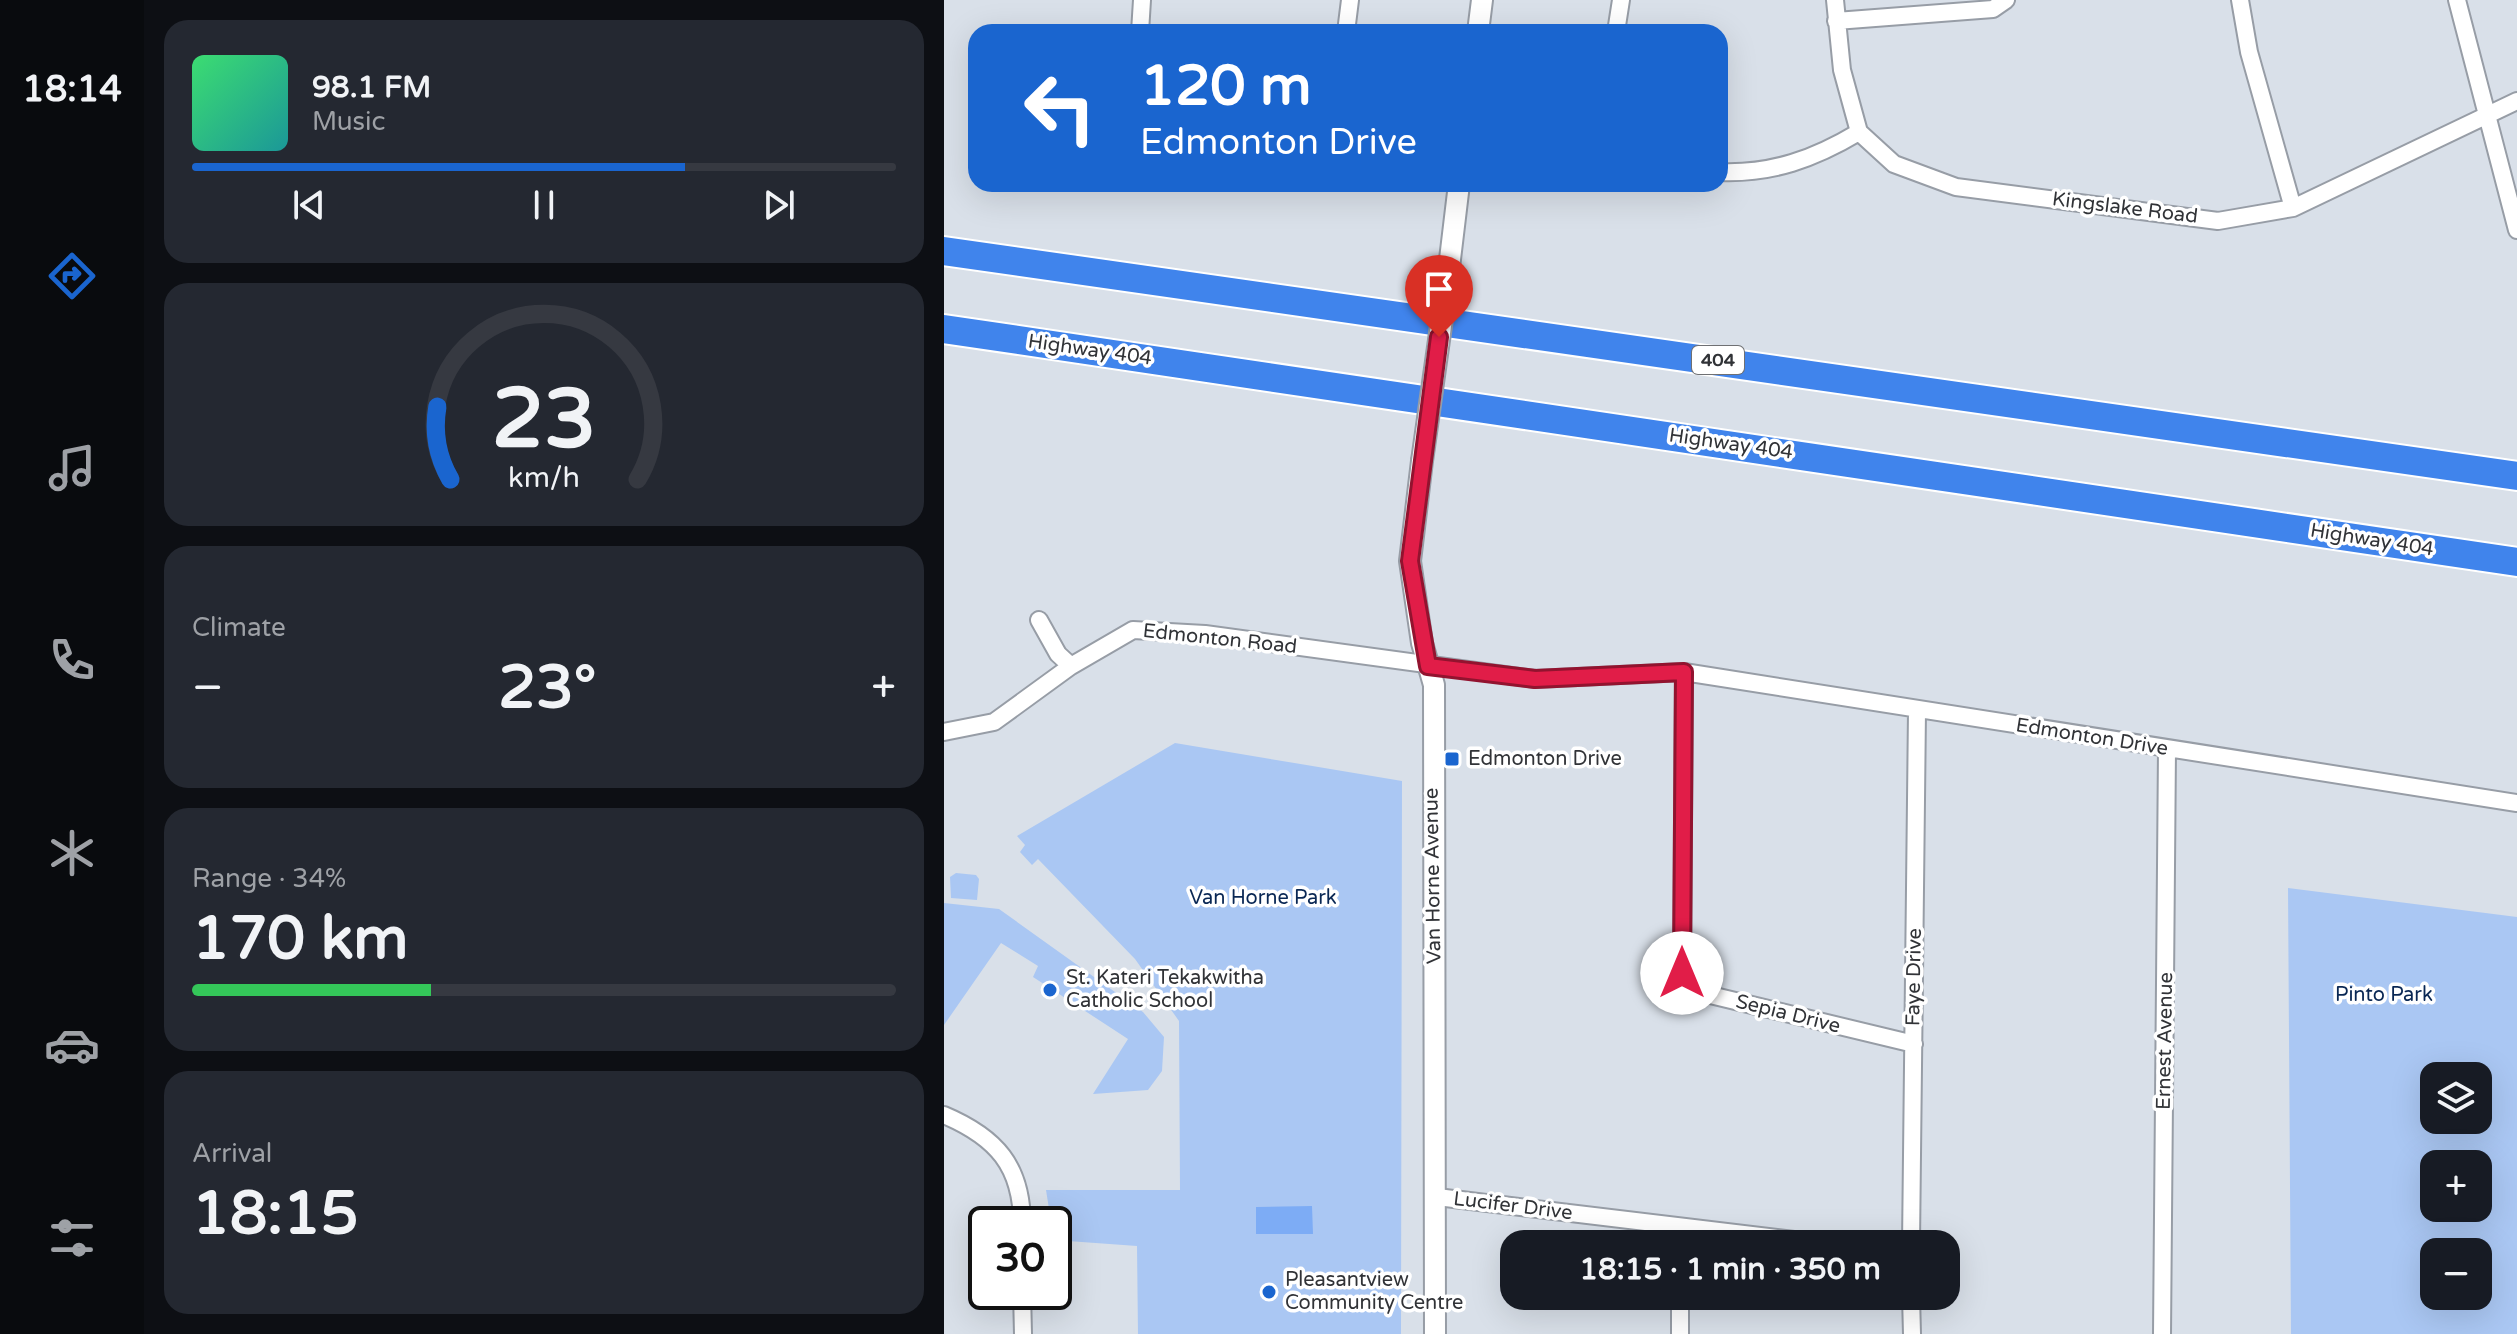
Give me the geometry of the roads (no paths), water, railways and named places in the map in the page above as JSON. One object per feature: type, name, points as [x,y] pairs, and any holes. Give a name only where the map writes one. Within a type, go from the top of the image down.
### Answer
[{"type":"highway","name":"404","points":[[944,251],[2509,472]]},
{"type":"highway","name":"Highway 404","points":[[944,329],[2517,562]]},
{"type":"street","points":[[1140,24],[1142,0]]},
{"type":"street","points":[[1347,24],[1350,0]]},
{"type":"street","points":[[1479,24],[1482,0]]},
{"type":"street","points":[[1617,24],[1621,0]]},
{"type":"street","points":[[1728,172],[1754,173],[1817,157],[1859,132],[1842,70],[1835,0]]},
{"type":"street","points":[[1836,21],[1993,9],[2006,0]]},
{"type":"street","points":[[2240,0],[2249,52],[2293,208]]},
{"type":"street","points":[[2457,0],[2517,230]]},
{"type":"street","name":"Kingslake Road","points":[[1859,132],[1894,164],[1956,187],[2218,221],[2293,208],[2517,101]]},
{"type":"street","name":"Van Horne Avenue","points":[[1435,1334],[1437,1197],[1431,747],[1434,685],[1410,561],[1458,192]]},
{"type":"street","points":[[1039,620],[1058,654],[1071,666]]},
{"type":"street","name":"Edmonton Road","points":[[944,732],[994,722],[1071,666],[1133,630],[1205,634],[1428,666]]},
{"type":"street","name":"Edmonton Drive","points":[[1428,666],[1535,679],[1684,672],[2517,803]]},
{"type":"street","name":"Sepia Drive","points":[[1684,672],[1682,973],[1702,993],[1914,1044]]},
{"type":"street","name":"Faye Drive","points":[[1911,1230],[1917,711]]},
{"type":"street","name":"Ernest Avenue","points":[[2162,1334],[2167,749]]},
{"type":"street","points":[[944,1115],[976,1129],[999,1150],[1016,1176],[1022,1206]]},
{"type":"street","name":"Lucifer Drive","points":[[1437,1197],[1647,1230]]},
{"type":"street","points":[[1022,1310],[1023,1334]]},
{"type":"street","points":[[1680,1310],[1680,1334]]},
{"type":"street","points":[[1911,1310],[1912,1334]]},
{"type":"place","name":"Edmonton Drive","points":[[1452,759]]},
{"type":"place","name":"St. Kateri Tekakwitha Catholic School","points":[[1050,990]]},
{"type":"place","name":"Pleasantview Community Centre","points":[[1269,1292]]},
{"type":"park label","name":"Van Horne Park","points":[[1263,898]]},
{"type":"park label","name":"Pinto Park","points":[[2384,995]]}]
